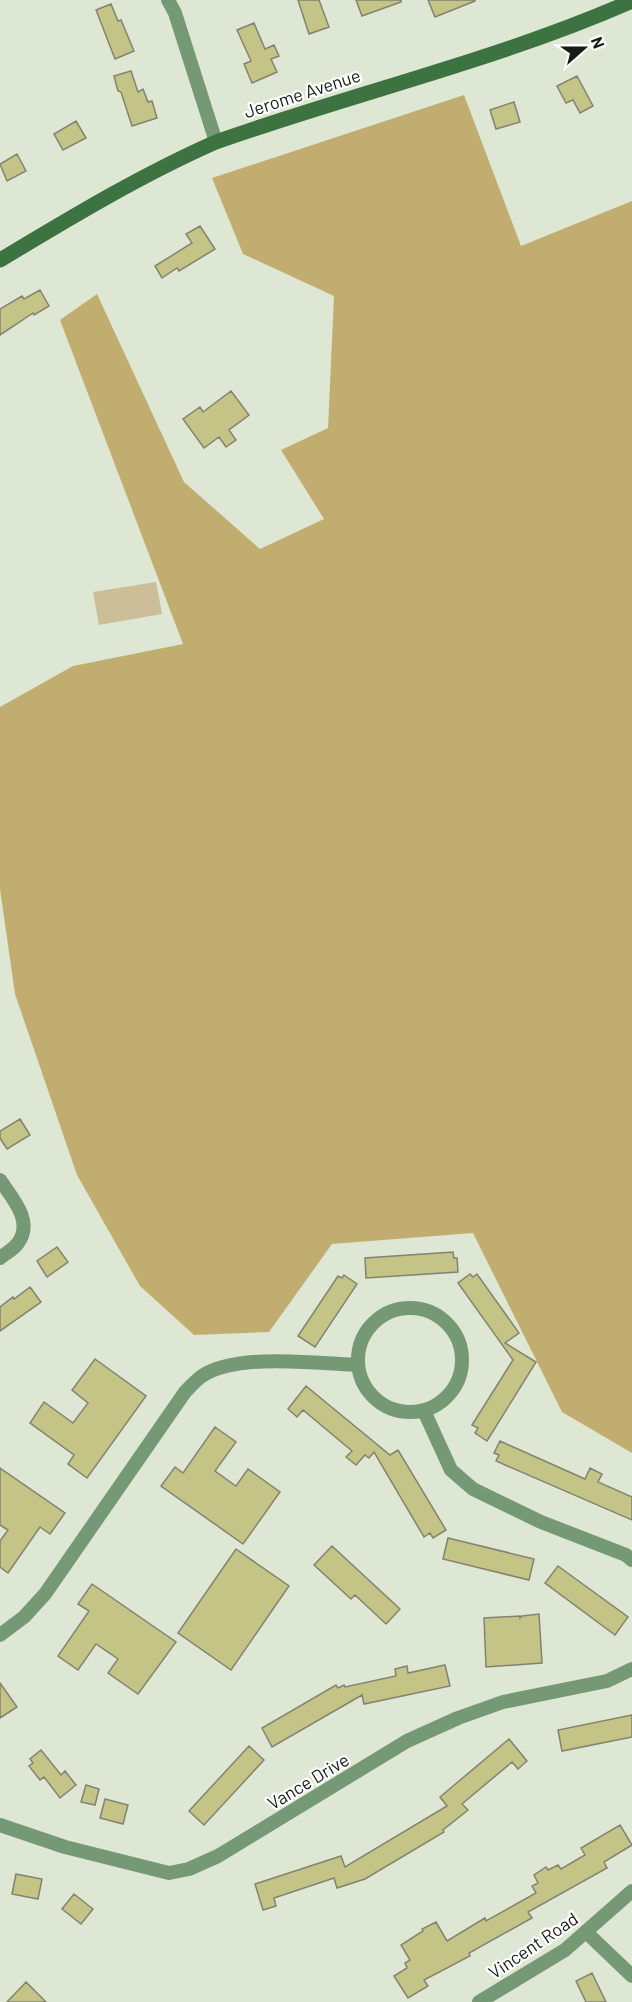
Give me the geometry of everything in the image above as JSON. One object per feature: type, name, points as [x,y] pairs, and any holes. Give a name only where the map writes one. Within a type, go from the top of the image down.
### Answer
[{"type":"main road","name":"Jerome Avenue","points":[[0,260],[124,188],[216,141],[528,42],[632,1]]},
{"type":"street","points":[[168,0],[216,141]]},
{"type":"street","points":[[0,1180],[23,1214],[24,1225],[19,1243],[0,1258]]},
{"type":"street","points":[[404,1308],[421,1308],[436,1314],[450,1325],[459,1340],[463,1356],[461,1373],[454,1389],[443,1402],[424,1411],[409,1413],[394,1410],[380,1403],[369,1393],[361,1380],[358,1365],[359,1349],[364,1334],[387,1312],[404,1308]]},
{"type":"street","points":[[0,1635],[24,1617],[45,1594],[185,1392],[202,1376],[222,1368],[258,1360],[358,1365]]},
{"type":"street","points":[[424,1411],[451,1470],[473,1489],[542,1522],[626,1555],[632,1560]]},
{"type":"street","name":"Vance Drive","points":[[0,1825],[65,1847],[147,1869],[169,1873],[189,1869],[218,1856],[407,1742],[458,1718],[503,1702],[607,1681],[632,1669]]},
{"type":"street","name":"Vincent Road","points":[[479,2002],[565,1950],[632,1891]]},
{"type":"street","points":[[586,1933],[632,1976]]},
{"type":"shaded area","points":[[464,95],[521,246],[632,201],[632,1453],[562,1412],[473,1233],[332,1244],[269,1332],[194,1335],[140,1286],[77,1175],[15,994],[0,889],[0,707],[73,666],[183,644],[60,320],[97,294],[184,482],[260,549],[324,519],[281,450],[328,428],[334,296],[243,254],[212,178]]},
{"type":"shaded area","points":[[156,582],[162,614],[99,625],[93,592]]},
{"type":"building","points":[[298,0],[319,0],[329,27],[309,34]]},
{"type":"building","points":[[356,0],[401,0],[401,2],[362,16]]},
{"type":"building","points":[[428,0],[475,0],[475,1],[435,17]]},
{"type":"building","points":[[111,4],[118,21],[121,20],[134,51],[115,59],[96,10]]},
{"type":"building","points":[[254,23],[265,49],[274,45],[279,56],[271,59],[277,72],[252,83],[244,64],[251,61],[237,30]]},
{"type":"building","points":[[131,71],[138,92],[143,89],[148,102],[152,101],[157,118],[132,126],[114,76]]},
{"type":"building","points":[[577,76],[593,106],[580,113],[573,100],[566,103],[557,86]]},
{"type":"building","points":[[514,102],[520,122],[496,129],[490,110]]},
{"type":"building","points":[[76,121],[86,138],[63,150],[54,134]]},
{"type":"building","points":[[17,154],[26,171],[7,181],[0,164]]},
{"type":"building","points":[[200,226],[215,249],[179,271],[177,268],[162,278],[155,266],[192,243],[186,234]]},
{"type":"building","points":[[40,290],[49,306],[34,315],[33,313],[0,335],[0,309],[22,296],[24,299]]},
{"type":"building","points":[[231,391],[249,415],[229,430],[236,440],[226,447],[219,437],[204,448],[183,419],[200,407],[203,412]]},
{"type":"building","points":[[20,1119],[30,1135],[7,1149],[0,1138],[0,1131]]},
{"type":"building","points":[[57,1247],[68,1262],[47,1277],[37,1261]]},
{"type":"building","points":[[453,1252],[454,1258],[457,1258],[458,1272],[366,1278],[365,1258]]},
{"type":"building","points":[[470,1274],[473,1277],[477,1274],[519,1333],[505,1343],[536,1362],[487,1441],[475,1433],[478,1428],[472,1425],[513,1360],[458,1283]]},
{"type":"building","points":[[344,1275],[357,1284],[315,1347],[298,1336],[338,1276],[342,1278]]},
{"type":"building","points":[[30,1287],[41,1302],[0,1331],[0,1307]]},
{"type":"building","points":[[95,1359],[146,1396],[87,1478],[68,1464],[74,1455],[30,1423],[44,1402],[73,1423],[88,1403],[72,1390]]},
{"type":"building","points":[[306,1386],[390,1455],[398,1450],[446,1530],[433,1538],[430,1533],[424,1537],[374,1452],[369,1458],[365,1455],[356,1465],[346,1457],[352,1451],[303,1410],[297,1417],[288,1409]]},
{"type":"building","points":[[215,1427],[236,1442],[215,1471],[236,1486],[248,1469],[280,1492],[243,1544],[161,1486],[175,1467],[183,1473]]},
{"type":"building","points":[[500,1441],[585,1479],[590,1468],[602,1474],[598,1482],[632,1497],[632,1520],[496,1461],[499,1455],[494,1453]]},
{"type":"building","points":[[0,1468],[65,1513],[50,1534],[40,1527],[8,1573],[0,1567],[0,1541],[8,1530],[0,1525]]},
{"type":"building","points":[[448,1538],[534,1559],[529,1580],[443,1559]]},
{"type":"building","points":[[332,1546],[400,1609],[386,1624],[355,1595],[351,1599],[314,1565]]},
{"type":"building","points":[[236,1549],[289,1586],[231,1670],[178,1633]]},
{"type":"building","points":[[558,1566],[628,1617],[615,1635],[545,1583]]},
{"type":"building","points":[[92,1584],[176,1642],[138,1694],[108,1673],[118,1659],[96,1644],[78,1670],[58,1656],[89,1611],[78,1604]]},
{"type":"building","points":[[539,1614],[542,1663],[486,1667],[484,1618],[520,1616],[520,1618]]},
{"type":"building","points":[[445,1665],[450,1686],[364,1704],[362,1695],[272,1747],[262,1728],[336,1685],[338,1688],[344,1685],[345,1687],[396,1676],[395,1669],[407,1666],[408,1673]]},
{"type":"building","points":[[0,1683],[17,1707],[0,1718]]},
{"type":"building","points":[[632,1715],[632,1737],[562,1751],[558,1730]]},
{"type":"building","points":[[509,1739],[527,1761],[518,1769],[512,1762],[462,1804],[468,1810],[443,1830],[444,1832],[365,1879],[337,1888],[334,1878],[274,1898],[276,1906],[263,1910],[255,1884],[341,1856],[345,1867],[447,1806],[440,1797]]},
{"type":"building","points":[[249,1746],[264,1760],[204,1825],[189,1811]]},
{"type":"building","points":[[41,1750],[61,1775],[65,1771],[76,1785],[60,1798],[44,1777],[40,1780],[29,1766],[33,1763],[30,1759]]},
{"type":"building","points":[[86,1785],[99,1789],[95,1805],[81,1802]]},
{"type":"building","points":[[105,1799],[128,1805],[123,1824],[100,1818]]},
{"type":"building","points":[[620,1825],[632,1845],[604,1862],[607,1868],[528,1912],[532,1918],[469,1953],[470,1956],[424,1980],[428,1986],[408,1998],[394,1976],[407,1968],[405,1963],[410,1960],[401,1945],[423,1931],[422,1929],[436,1922],[447,1941],[485,1918],[486,1921],[536,1893],[532,1886],[538,1883],[534,1875],[546,1867],[548,1870],[558,1865],[561,1869],[585,1855],[581,1848]]},
{"type":"building","points":[[16,1874],[42,1879],[38,1899],[12,1894]]},
{"type":"building","points":[[74,1894],[93,1909],[81,1924],[62,1909]]},
{"type":"building","points":[[592,1973],[606,2002],[586,2002],[576,1981]]},
{"type":"building","points":[[26,1982],[46,2002],[7,2002]]}]
